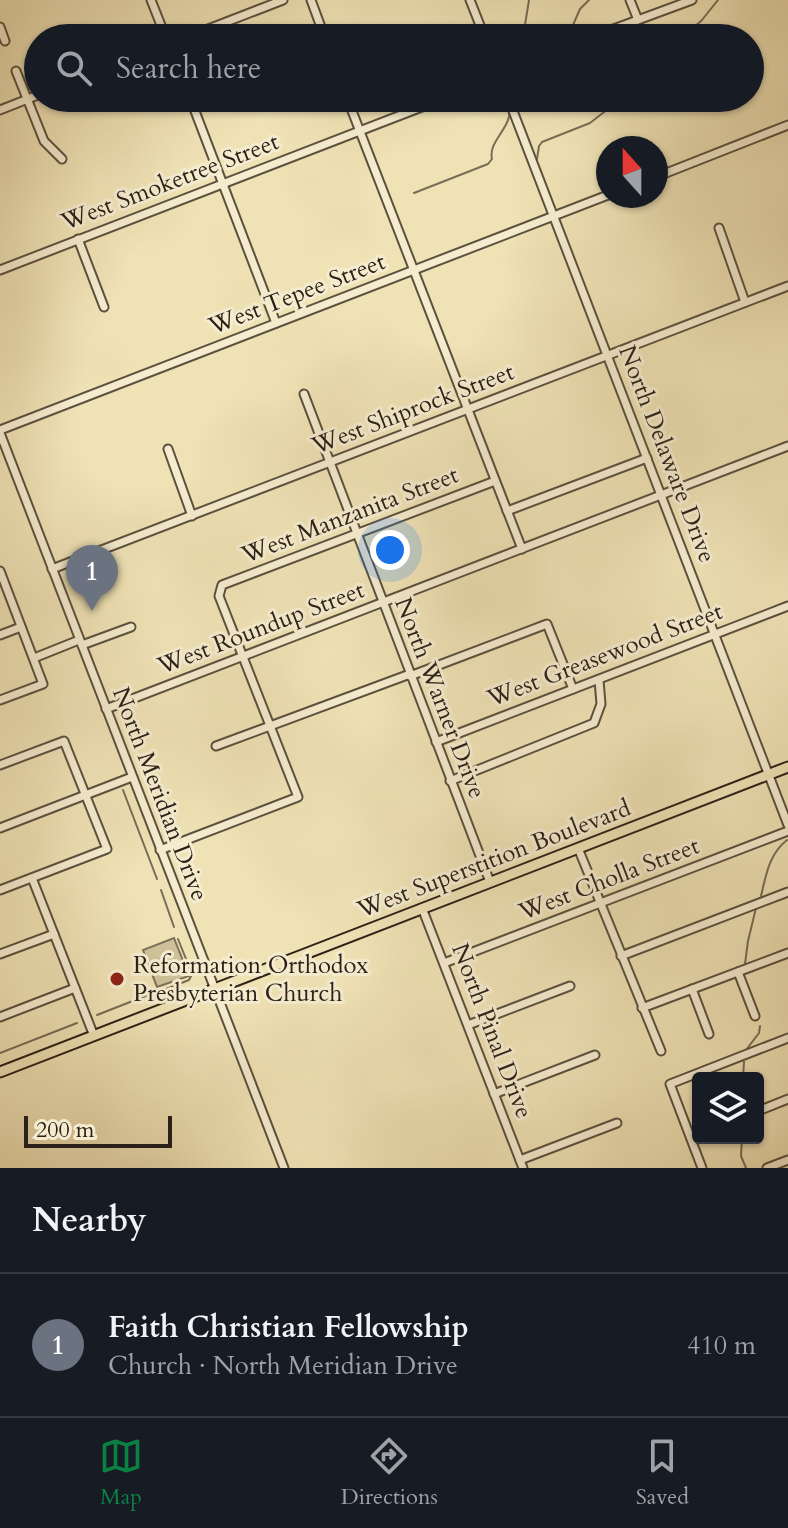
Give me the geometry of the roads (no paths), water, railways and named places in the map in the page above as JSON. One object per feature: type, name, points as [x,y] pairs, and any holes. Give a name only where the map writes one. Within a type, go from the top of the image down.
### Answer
[{"type":"main road","name":"West Superstition Boulevard","points":[[0,1072],[788,767]]},
{"type":"street","points":[[151,0],[160,24]]},
{"type":"street","points":[[221,24],[283,0]]},
{"type":"street","points":[[311,0],[320,24]]},
{"type":"street","points":[[470,0],[479,24]]},
{"type":"street","points":[[630,0],[638,20]]},
{"type":"street","points":[[627,24],[692,0]]},
{"type":"street","points":[[0,28],[5,41]]},
{"type":"street","points":[[16,71],[24,90]]},
{"type":"street","points":[[0,110],[24,101]]},
{"type":"street","points":[[33,112],[44,141],[62,159]]},
{"type":"street","points":[[195,112],[276,323]]},
{"type":"street","points":[[352,112],[522,549]]},
{"type":"street","name":"West Smoketree Street","points":[[0,270],[409,112]]},
{"type":"street","name":"North Delaware Drive","points":[[513,112],[788,825]]},
{"type":"street","points":[[668,172],[788,125]]},
{"type":"street","name":"West Tepee Street","points":[[0,432],[596,200]]},
{"type":"street","points":[[719,228],[745,302]]},
{"type":"street","points":[[78,239],[104,307]]},
{"type":"street","name":"West Shiprock Street","points":[[52,569],[788,286]]},
{"type":"street","name":"North Warner Drive","points":[[304,394],[490,882]]},
{"type":"street","name":"North Meridian Drive","points":[[0,432],[284,1168]]},
{"type":"street","name":"West Roundup Street","points":[[106,709],[788,446]]},
{"type":"street","points":[[168,449],[192,516]]},
{"type":"street","points":[[507,511],[647,458]]},
{"type":"street","name":"West Manzanita Street","points":[[242,657],[219,596],[220,587],[495,481]]},
{"type":"street","points":[[0,571],[43,684],[0,700]]},
{"type":"street","name":"West Greasewood Street","points":[[436,742],[788,606]]},
{"type":"street","points":[[216,746],[547,624],[573,689]]},
{"type":"street","points":[[0,635],[21,627]]},
{"type":"street","points":[[34,658],[131,627]]},
{"type":"street","points":[[160,850],[298,797],[242,657]]},
{"type":"street","points":[[450,781],[594,723],[601,704],[599,680]]},
{"type":"street","points":[[0,765],[64,741],[107,849],[0,890]]},
{"type":"street","points":[[0,828],[132,777]]},
{"type":"street","name":"West Cholla Street","points":[[444,963],[788,831]]},
{"type":"street","points":[[578,848],[661,1051]]},
{"type":"street","points":[[32,878],[94,1036]]},
{"type":"street","points":[[621,956],[788,892]]},
{"type":"street","name":"North Pinal Drive","points":[[422,908],[522,1164]]},
{"type":"street","points":[[0,954],[54,934]]},
{"type":"street","points":[[642,1008],[786,954],[788,964]]},
{"type":"street","points":[[738,972],[755,1016]]},
{"type":"street","points":[[468,1025],[570,986]]},
{"type":"street","points":[[0,1017],[75,988]]},
{"type":"street","points":[[692,989],[709,1034]]},
{"type":"street","points":[[701,1072],[788,1038]]},
{"type":"street","points":[[494,1094],[595,1055]]},
{"type":"street","points":[[692,1075],[670,1084],[692,1131]]},
{"type":"street","points":[[764,1109],[788,1099]]},
{"type":"street","points":[[522,1164],[617,1123]]},
{"type":"street","points":[[696,1144],[702,1168]]},
{"type":"street","points":[[767,1168],[788,1160]]},
{"type":"waterway","points":[[525,24],[529,0]]},
{"type":"waterway","points":[[573,24],[580,9],[589,0]]},
{"type":"waterway","points":[[698,24],[718,0]]},
{"type":"waterway","points":[[414,193],[488,164],[510,112]]},
{"type":"waterway","points":[[537,159],[542,142],[590,123],[604,112]]},
{"type":"waterway","points":[[123,790],[157,879]]},
{"type":"waterway","points":[[761,896],[772,858],[787,840]]},
{"type":"waterway","points":[[161,890],[174,927]]},
{"type":"waterway","points":[[745,964],[756,908]]},
{"type":"waterway","points":[[161,991],[189,980],[192,974],[178,939]]},
{"type":"waterway","points":[[97,1015],[148,995]]},
{"type":"waterway","points":[[0,1053],[77,1023]]},
{"type":"waterway","points":[[746,1050],[759,1033],[760,1026]]},
{"type":"waterway","points":[[743,1072],[744,1062]]},
{"type":"waterway","points":[[742,1144],[741,1156],[746,1168]]},
{"type":"place","name":"Faith Christian Fellowship","points":[[92,611]]},
{"type":"place","name":"Reformation Orthodox Presbyterian Church","points":[[117,979]]}]
